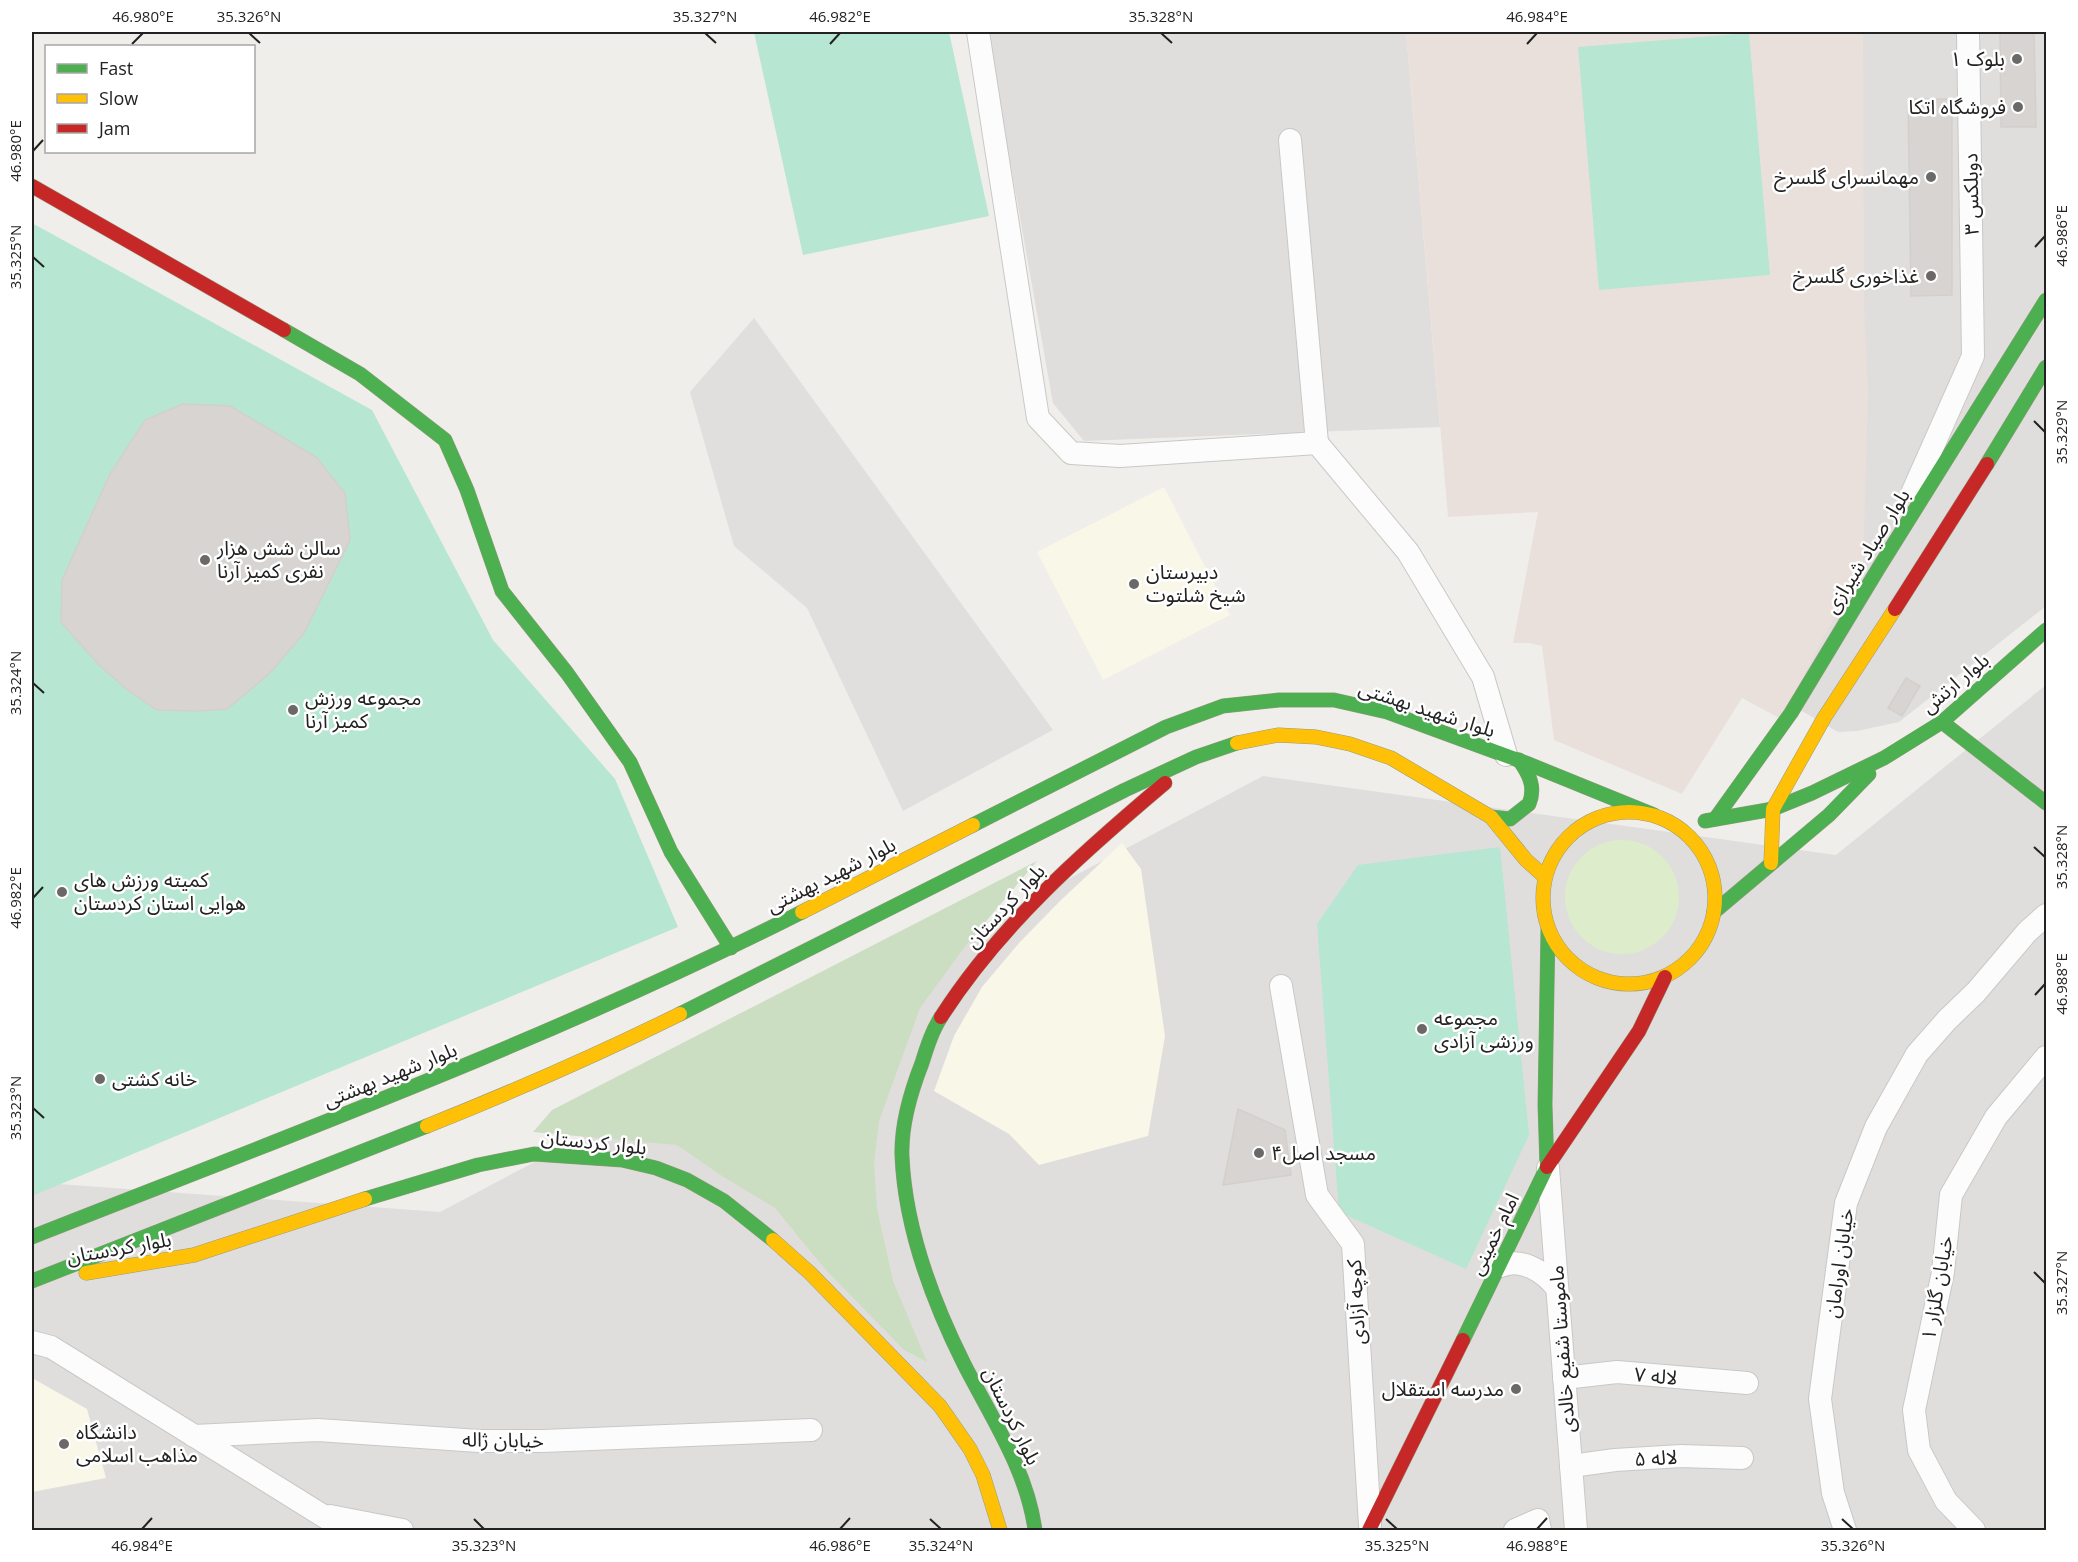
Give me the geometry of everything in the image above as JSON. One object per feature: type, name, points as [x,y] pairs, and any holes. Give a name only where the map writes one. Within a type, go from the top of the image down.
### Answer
[{"type":"main road","points":[[32,186],[360,374],[445,440],[467,490],[502,591],[567,673],[630,762],[671,852],[731,948]]},
{"type":"main road","name":"بلوار صیاد شیرازی","points":[[1773,809],[1824,718],[1974,415],[2046,300]]},
{"type":"main road","name":"بلوار صیاد شیرازی","points":[[1715,819],[1791,713],[2007,432],[2046,367]]},
{"type":"main road","points":[[1974,415],[2007,432]]},
{"type":"main road","name":"بلوار ارتش","points":[[1884,758],[1942,722],[2046,630]]},
{"type":"main road","name":"بلوار شهید بهشتی","points":[[32,1237],[457,1070],[603,1007],[731,948],[1166,727],[1223,706],[1279,700],[1334,700],[1388,712],[1512,758],[1659,817]]},
{"type":"main road","points":[[1942,722],[2046,803]]},
{"type":"main road","points":[[32,1282],[479,1105],[629,1039],[954,874],[1196,757],[1241,742],[1278,735],[1316,737],[1350,744],[1391,758],[1491,817],[1526,860],[1545,877]]},
{"type":"main road","name":"بلوار کردستان","points":[[1035,1530],[1032,1508],[1012,1457],[963,1361],[929,1282],[914,1239],[904,1189],[902,1154],[910,1097],[936,1025],[962,984],[1005,931],[1088,848],[1196,757]]},
{"type":"main road","points":[[1491,817],[1510,819],[1528,805],[1532,791],[1531,776],[1512,758]]},
{"type":"main road","points":[[1659,817],[1688,835],[1705,858],[1714,884],[1714,912],[1705,939],[1688,961],[1665,977],[1638,984],[1610,982],[1584,971],[1562,953],[1548,929],[1543,903],[1545,877],[1556,851],[1575,831],[1599,817],[1626,812],[1659,817],[1674,825],[1773,809],[1884,758]]},
{"type":"main road","points":[[1714,912],[1829,815],[1884,758]]},
{"type":"main road","points":[[1772,863],[1773,809]]},
{"type":"main road","name":"امام خمینی","points":[[1373,1529],[1547,1167],[1545,1105],[1548,929]]},
{"type":"main road","points":[[1547,1167],[1639,1031],[1665,977]]},
{"type":"main road","name":"بلوار کردستان","points":[[32,1282],[194,1255],[398,1188],[478,1165],[534,1154],[622,1160],[656,1168],[687,1180],[724,1201],[763,1231],[810,1273],[924,1389],[940,1406],[970,1449],[983,1475],[1000,1530]]},
{"type":"street","points":[[978,32],[1038,418],[1071,453],[1120,456],[1317,443]]},
{"type":"street","name":"دوبلکس ۳","points":[[1954,400],[1973,356],[1968,32]]},
{"type":"street","points":[[1290,140],[1317,443],[1408,552],[1478,667],[1512,758]]},
{"type":"street","points":[[1893,578],[1954,400],[1974,415]]},
{"type":"street","name":"خیابان اورامان","points":[[1845,1530],[1833,1493],[1820,1399],[1846,1203],[1876,1127],[1917,1054],[1976,992],[2027,932],[2046,915]]},
{"type":"street","name":"کوچه آزادی","points":[[1281,986],[1317,1195],[1353,1244],[1373,1529]]},
{"type":"street","name":"خیابان گلزار ۱","points":[[1974,1530],[1946,1501],[1919,1450],[1914,1410],[1943,1272],[1951,1195],[1996,1117],[2046,1057]]},
{"type":"street","name":"ماموستا شفیع خالدی","points":[[1547,1167],[1575,1530]]},
{"type":"street","points":[[1501,1266],[1516,1264],[1534,1268],[1549,1278],[1557,1288]]},
{"type":"street","points":[[32,1342],[51,1347],[346,1530]]},
{"type":"street","name":"لاله ۷","points":[[1564,1378],[1617,1372],[1747,1383]]},
{"type":"street","name":"خیابان ژاله","points":[[194,1436],[318,1430],[470,1440],[543,1442],[812,1430]]},
{"type":"street","name":"لاله ۵","points":[[1571,1466],[1615,1460],[1681,1456],[1742,1458]]},
{"type":"street","points":[[320,1514],[402,1530]]},
{"type":"street","points":[[1515,1530],[1538,1520],[1540,1530]]},
{"type":"shaded area","points":[[987,32],[1406,32],[1440,427],[1084,441],[1053,403]]},
{"type":"shaded area","points":[[1406,32],[1863,32],[1864,308],[1868,392],[1863,562],[1781,719],[1742,698],[1682,794],[1554,740],[1542,646],[1513,643],[1538,512],[1448,517]]},
{"type":"shaded area","points":[[1862,32],[2046,32],[2046,606],[1899,722],[1857,731],[1838,732],[1788,703],[1863,562]]},
{"type":"shaded area","points":[[754,318],[1053,730],[903,811],[807,608],[734,546],[690,392]]},
{"type":"shaded area","name":"دبیرستان شیخ شلتوت","points":[[1164,487],[1230,615],[1103,680],[1037,552]]},
{"type":"shaded area","points":[[2046,685],[2046,1530],[32,1530],[32,1182],[440,1212],[1263,776],[1836,855]]},
{"type":"shaded area","points":[[1122,843],[1141,869],[1165,1036],[1148,1136],[1039,1165],[1009,1134],[934,1091],[954,1036],[982,987],[1019,943]]},
{"type":"shaded area","name":"دانشگاه مذاهب اسلامی","points":[[32,1378],[87,1409],[106,1478],[32,1492]]},
{"type":"green space","points":[[754,32],[949,32],[989,216],[803,255]]},
{"type":"green space","points":[[1749,33],[1770,275],[1599,290],[1578,47]]},
{"type":"green space","name":"مجموعه ورزش کمیز آرنا","points":[[32,223],[372,410],[493,640],[615,779],[678,927],[32,1196]]},
{"type":"green space","points":[[1622,840],[1644,844],[1654,849],[1670,865],[1675,875],[1679,897],[1675,919],[1670,929],[1654,945],[1644,950],[1622,954],[1600,950],[1590,945],[1574,929],[1569,919],[1565,897],[1569,875],[1574,865],[1590,849],[1600,844]]},
{"type":"green space","name":"مجموعه ورزشی آزادی","points":[[1500,847],[1529,1135],[1466,1269],[1339,1212],[1317,924],[1358,865]]},
{"type":"green space","points":[[1037,861],[966,945],[920,1008],[879,1121],[874,1164],[877,1209],[893,1281],[927,1362],[904,1350],[825,1269],[775,1208],[677,1145],[533,1132],[552,1110]]},
{"type":"building","points":[[2000,32],[2034,32],[2036,127],[2001,127]]},
{"type":"building","name":"مهمانسرای گلسرخ","points":[[1908,99],[1952,99],[1952,295],[1911,296]]},
{"type":"building","name":"سالن شش هزار نفری کمیز آرنا","points":[[183,404],[230,406],[316,457],[345,493],[350,540],[304,633],[269,674],[227,709],[157,710],[129,691],[99,665],[61,622],[62,580],[110,474],[145,420]]},
{"type":"building","points":[[1906,678],[1920,686],[1902,716],[1888,708]]},
{"type":"building","name":"مسجد اصل۴","points":[[1238,1109],[1285,1130],[1291,1175],[1223,1185]]},
{"type":"traffic: fast","points":[[1715,819],[1791,713],[2046,300]]},
{"type":"traffic: fast","points":[[284,330],[360,374],[445,440],[467,490],[502,591],[567,673],[630,762],[671,852],[731,948]]},
{"type":"traffic: fast","points":[[1987,464],[2046,367]]},
{"type":"traffic: fast","points":[[1705,821],[1773,809],[1884,758],[1942,722],[2046,630]]},
{"type":"traffic: fast","points":[[973,825],[1166,727],[1223,706],[1279,700],[1334,700],[1387,712],[1526,763],[1654,815]]},
{"type":"traffic: fast","points":[[1942,722],[2046,803]]},
{"type":"traffic: fast","points":[[680,1014],[1125,790],[1196,757],[1237,743]]},
{"type":"traffic: fast","points":[[1491,817],[1510,819],[1529,804],[1532,786],[1519,760]]},
{"type":"traffic: fast","points":[[1714,912],[1829,815],[1869,774]]},
{"type":"traffic: fast","points":[[32,1237],[421,1084],[613,1002],[802,912]]},
{"type":"traffic: fast","points":[[1463,1340],[1547,1167],[1545,1105],[1548,929]]},
{"type":"traffic: fast","points":[[941,1017],[928,1045],[907,1109],[902,1156],[908,1210],[922,1263],[941,1315],[964,1364],[1007,1444],[1024,1486],[1035,1530]]},
{"type":"traffic: fast","points":[[32,1281],[427,1126]]},
{"type":"traffic: fast","points":[[365,1199],[478,1165],[534,1154],[622,1160],[656,1168],[687,1180],[724,1201],[773,1240]]},
{"type":"traffic: slow","points":[[1771,863],[1773,809],[1824,718],[1895,609]]},
{"type":"traffic: slow","points":[[1237,743],[1278,735],[1316,737],[1350,744],[1391,758],[1491,817],[1526,860],[1545,877]]},
{"type":"traffic: slow","points":[[1629,812],[1662,819],[1690,837],[1708,865],[1715,898],[1708,931],[1690,959],[1662,977],[1629,984],[1596,977],[1568,959],[1550,931],[1543,898],[1550,865],[1568,837],[1596,819],[1629,812]]},
{"type":"traffic: slow","points":[[802,912],[973,825]]},
{"type":"traffic: slow","points":[[427,1126],[554,1073],[680,1014]]},
{"type":"traffic: slow","points":[[86,1273],[194,1255],[365,1199]]},
{"type":"traffic: slow","points":[[773,1240],[810,1273],[940,1406],[970,1449],[983,1475],[1000,1530]]},
{"type":"traffic: jam","points":[[32,186],[284,330]]},
{"type":"traffic: jam","points":[[1895,609],[1987,464]]},
{"type":"traffic: jam","points":[[941,1017],[964,983],[1016,921],[1103,836],[1165,783]]},
{"type":"traffic: jam","points":[[1547,1167],[1639,1031],[1665,977]]},
{"type":"traffic: jam","points":[[1369,1530],[1463,1340]]},
{"type":"place","name":"بلوک ۱","points":[[2017,59]]},
{"type":"place","name":"فروشگاه اتکا","points":[[2018,107]]},
{"type":"place","name":"مهمانسرای گلسرخ","points":[[1931,177]]},
{"type":"place","name":"غذاخوری گلسرخ","points":[[1931,276]]},
{"type":"place","name":"سالن شش هزار نفری کمیز آرنا","points":[[205,560]]},
{"type":"place","name":"دبیرستان شیخ شلتوت","points":[[1134,584]]},
{"type":"place","name":"مجموعه ورزش کمیز آرنا","points":[[293,710]]},
{"type":"place","name":"کمیته ورزش های هوایی استان کردستان","points":[[62,892]]},
{"type":"place","name":"مجموعه ورزشی آزادی","points":[[1422,1029]]},
{"type":"place","name":"خانه کشتی","points":[[100,1079]]},
{"type":"place","name":"مسجد اصل۴","points":[[1259,1153]]},
{"type":"place","name":"مدرسه استقلال","points":[[1516,1389]]},
{"type":"place","name":"دانشگاه مذاهب اسلامی","points":[[64,1444]]}]
